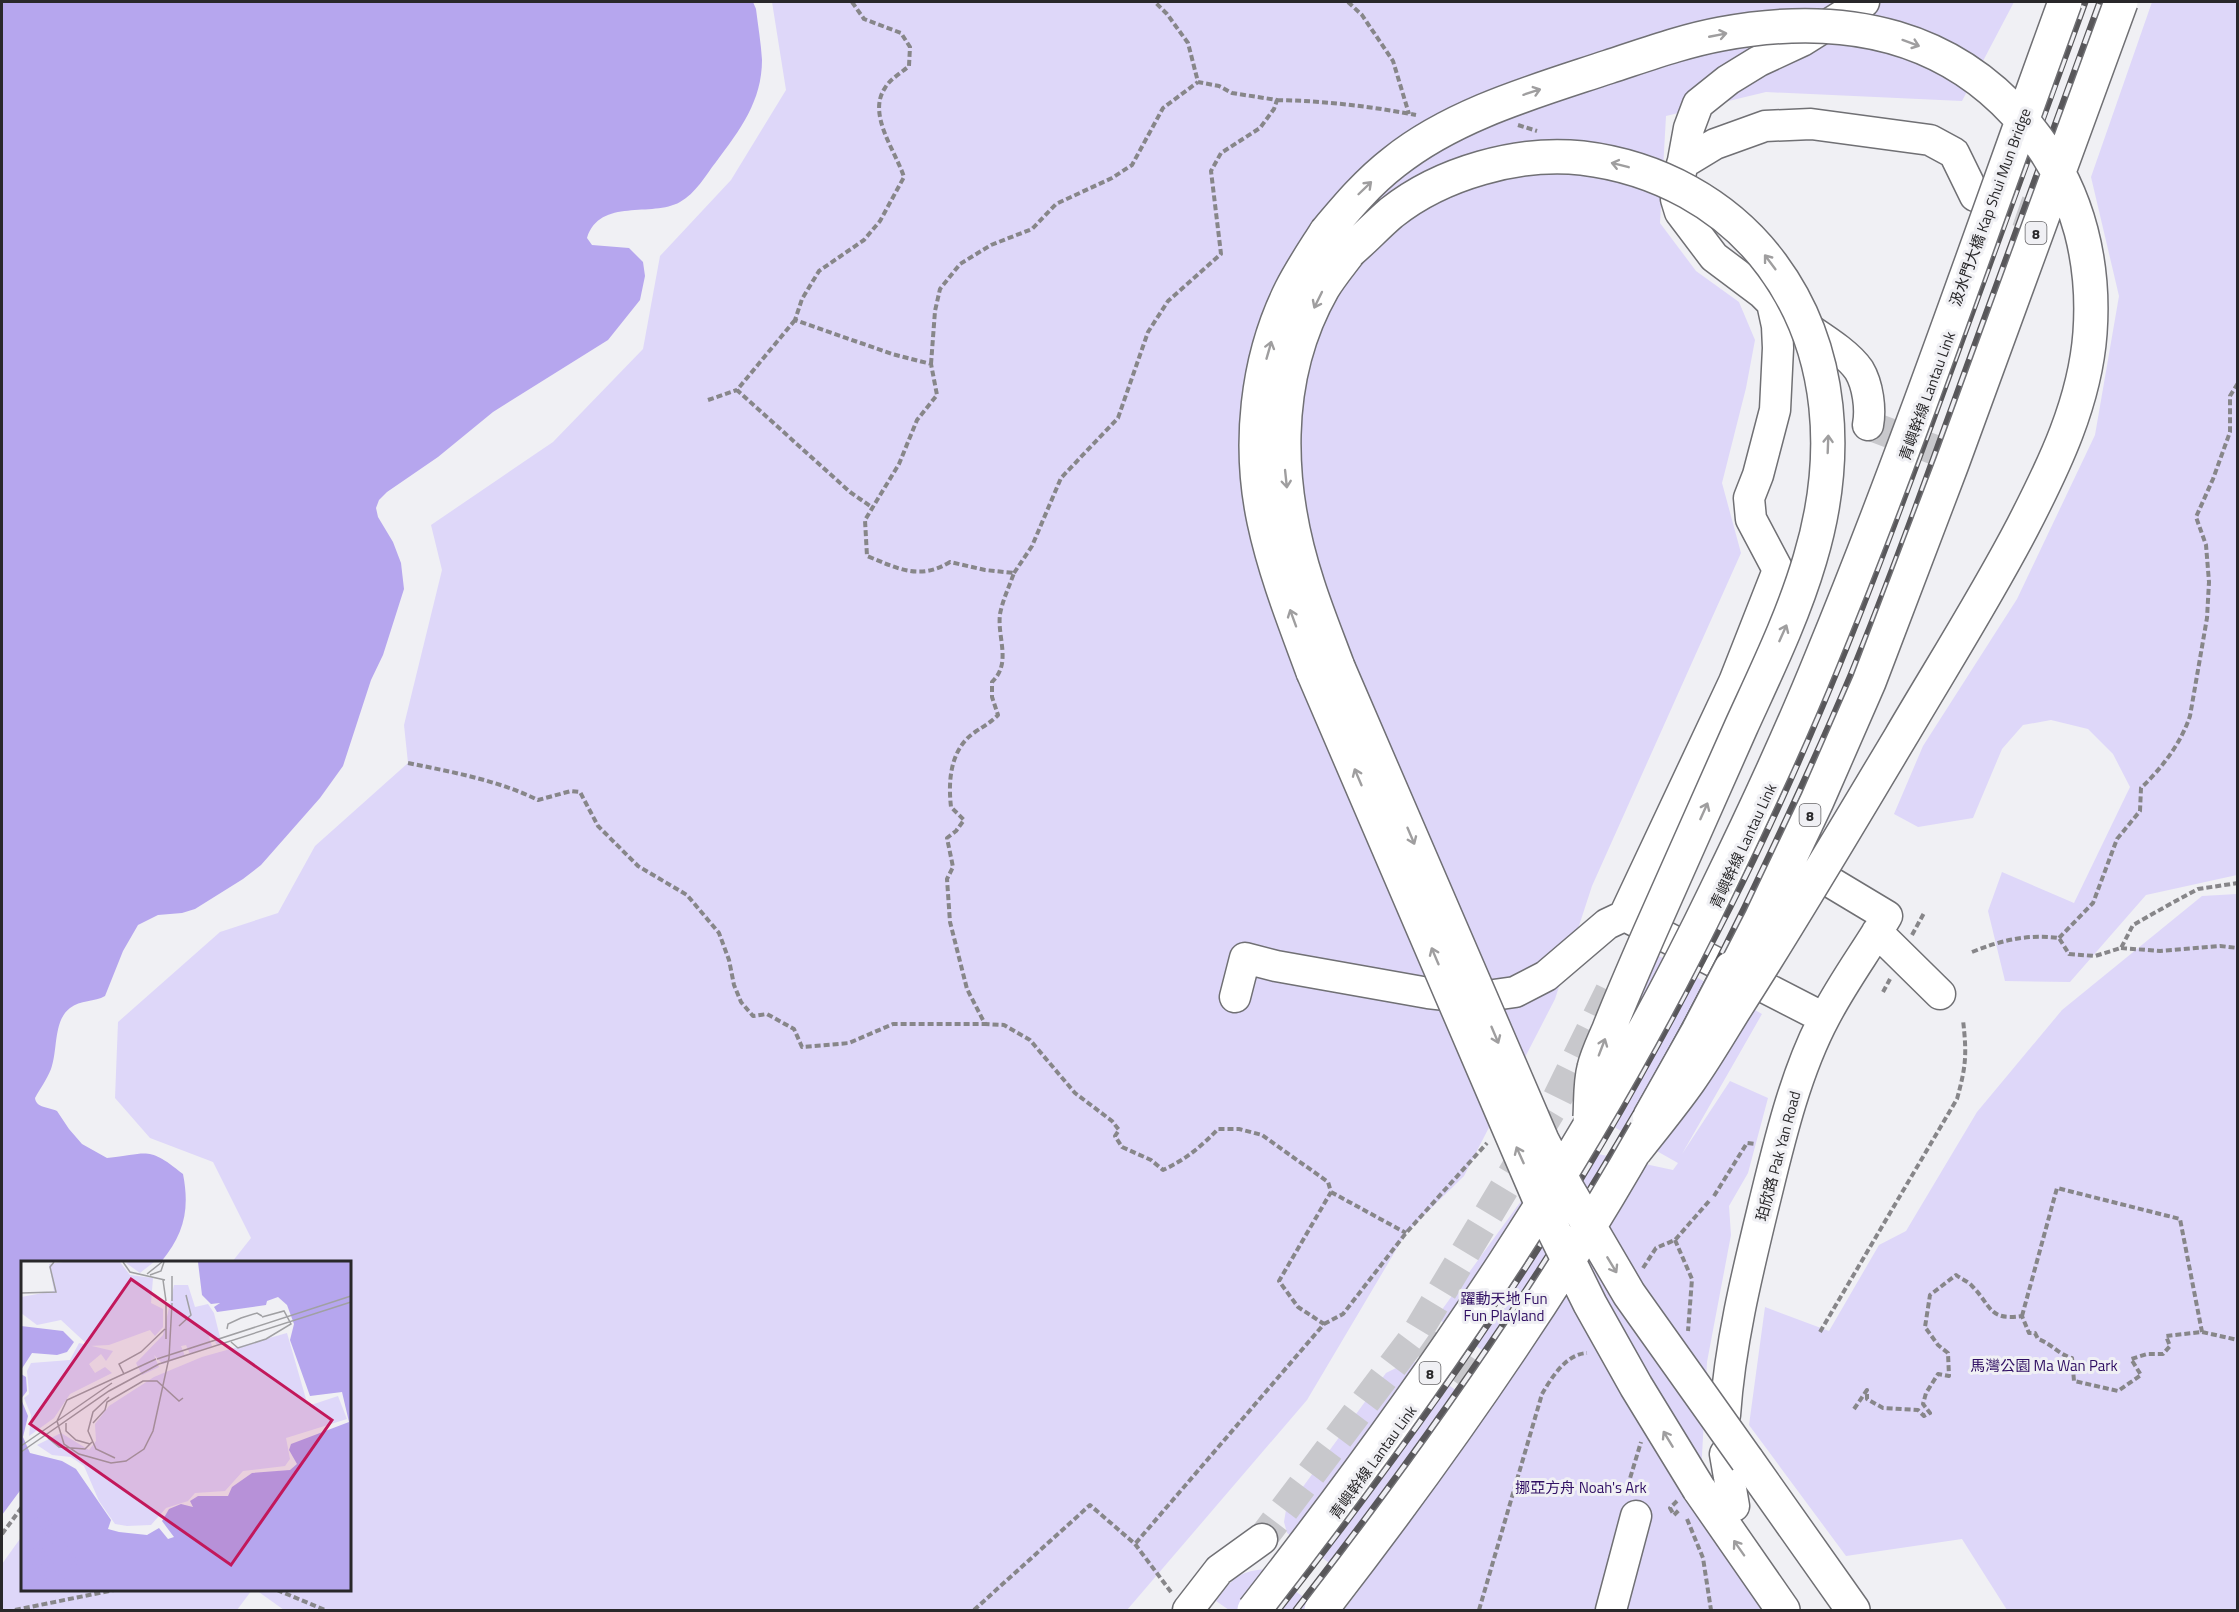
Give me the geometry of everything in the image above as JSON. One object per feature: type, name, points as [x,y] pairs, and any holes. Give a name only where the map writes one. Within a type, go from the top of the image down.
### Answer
[{"type":"highway","name":"汲水門大橋 Kap Shui Mun Bridge","points":[[1903,447],[2065,2]]},
{"type":"highway","name":"8","points":[[1320,1611],[1418,1481],[1567,1264],[1635,1151],[1708,1022],[1761,919],[1817,801],[1869,682],[1952,464],[2121,2]]},
{"type":"highway","points":[[1338,241],[1363,189],[1396,160],[1433,135],[1517,97],[1670,47],[1718,34],[1775,26],[1830,25],[1879,32],[1914,43],[1950,61],[1985,85],[2015,111],[2043,146],[2063,182],[2080,227],[2090,287],[2088,351],[2074,413],[2042,490],[2003,566],[1785,931],[1688,1082],[1635,1151]]},
{"type":"highway","points":[[1590,1124],[1593,1069],[1597,1058],[1623,993],[1787,624],[1811,558],[1823,504],[1827,469],[1828,422],[1818,358],[1807,324],[1792,293],[1744,232],[1713,206],[1675,184],[1647,172],[1615,163],[1579,158],[1540,157],[1484,166],[1427,190],[1338,241],[1290,291],[1268,351],[1258,408],[1257,464],[1264,522],[1285,594],[1326,670],[1542,1140],[1567,1188],[1629,1294],[1853,1611]]},
{"type":"highway","name":"青嶼幹線 Lantau Link","points":[[1254,1611],[1451,1344],[1522,1236],[1590,1124],[1656,1008],[1709,906],[1769,779],[1820,662],[1903,447]]},
{"type":"highway","points":[[1326,670],[1520,1155],[1548,1219],[1590,1304],[1636,1386],[1699,1489],[1783,1611]]},
{"type":"street","points":[[1864,2],[1802,41],[1759,61],[1728,80],[1698,104],[1689,128],[1676,199],[1680,212],[1714,256],[1772,303],[1841,353],[1859,371],[1867,392],[1870,416],[1868,425]]},
{"type":"street","name":"青嶼幹線 Lantau Link","points":[[1261,1611],[1380,1454],[1456,1347],[1527,1239],[1655,1020],[1719,898],[1808,708],[1900,470],[2070,2]]},
{"type":"street","points":[[1314,1611],[1465,1406],[1562,1261],[1698,1030],[1756,917],[1864,680],[2115,2]]},
{"type":"street","points":[[1682,164],[1715,144],[1765,126],[1811,124],[1930,140],[1954,153],[1975,196]]},
{"type":"street","points":[[1235,997],[1245,958],[1276,966],[1428,993],[1472,998],[1515,992],[1546,976],[1607,924],[1624,916],[1734,681],[1778,570],[1751,519],[1749,498],[1758,475],[1775,410],[1778,348],[1777,326],[1772,303]]},
{"type":"street","points":[[1797,862],[1882,924],[1941,994]]},
{"type":"street","points":[[1624,916],[1824,1018]]},
{"type":"street","name":"珀欣路 Pak Yan Road","points":[[1725,1415],[1740,1303],[1785,1123],[1806,1060],[1824,1018],[1882,924]]},
{"type":"street","points":[[1725,1454],[1734,1506]]},
{"type":"street","points":[[1611,1611],[1636,1516]]},
{"type":"street","points":[[1183,1606],[1219,1570],[1262,1539]]},
{"type":"path","points":[[708,400],[737,390],[795,320],[802,299],[819,271],[864,240],[880,221],[904,177],[898,158],[879,121],[878,109],[884,89],[909,66],[910,47],[901,33],[864,19],[852,2]]},
{"type":"path","points":[[1155,2],[1167,14],[1188,43],[1198,82]]},
{"type":"path","points":[[1014,573],[950,562],[938,570],[910,573],[867,556],[865,520],[899,464],[917,420],[937,395],[931,363],[935,311],[940,289],[960,264],[991,245],[1032,229],[1056,204],[1113,178],[1131,165],[1163,108],[1198,82],[1218,86],[1232,93],[1277,100],[1327,101],[1409,114],[1393,61],[1362,15],[1348,2]]},
{"type":"path","points":[[985,1024],[966,989],[947,905],[947,879],[953,867],[947,838],[964,820],[951,807],[949,792],[952,765],[963,745],[973,733],[989,725],[998,715],[992,697],[992,682],[1000,674],[1004,657],[1000,615],[1006,590],[1032,546],[1061,478],[1118,418],[1148,332],[1168,301],[1221,254],[1211,171],[1221,153],[1260,128],[1274,110],[1277,100]]},
{"type":"path","points":[[795,320],[892,354],[931,363]]},
{"type":"path","points":[[2059,938],[2093,903],[2117,839],[2140,811],[2141,788],[2155,775],[2185,731],[2190,716],[2207,618],[2209,582],[2206,545],[2196,517],[2230,432],[2230,396],[2238,383]]},
{"type":"path","points":[[737,390],[850,492],[873,508]]},
{"type":"path","points":[[408,764],[470,775],[538,800],[571,791],[580,792],[598,826],[638,866],[687,895],[719,933],[729,960],[734,985],[741,1002],[753,1016],[767,1014],[794,1029],[802,1047],[849,1043],[893,1024],[1004,1025],[1030,1040],[1075,1093],[1112,1121],[1119,1130],[1115,1136],[1122,1147],[1151,1160],[1163,1170],[1201,1147],[1218,1129],[1239,1129],[1262,1134],[1328,1182],[1331,1192],[1406,1233]]},
{"type":"path","points":[[2121,948],[2133,925],[2172,903],[2198,889],[2238,884]]},
{"type":"path","points":[[1972,952],[1992,944],[2036,935],[2059,938]]},
{"type":"path","points":[[2059,938],[2068,954],[2095,956],[2121,948],[2160,951],[2220,946],[2238,948]]},
{"type":"path","points":[[1820,1332],[1957,1099],[1965,1072],[1967,1053],[1963,1020]]},
{"type":"path","points":[[1135,1544],[1324,1324],[1343,1314],[1406,1233],[1489,1142]]},
{"type":"path","points":[[1640,1273],[1656,1248],[1675,1240],[1712,1198],[1747,1143],[1764,1145]]},
{"type":"path","points":[[2202,1332],[2180,1219],[2057,1188],[2022,1316],[2029,1333],[2036,1333],[2038,1340],[2052,1344],[2060,1354],[2072,1358],[2074,1382],[2118,1390],[2141,1375],[2132,1359],[2146,1354],[2163,1354],[2170,1346],[2166,1336],[2202,1332],[2238,1340]]},
{"type":"path","points":[[1324,1324],[1298,1307],[1280,1281],[1331,1192]]},
{"type":"path","points":[[1675,1240],[1692,1279],[1689,1329],[1686,1336]]},
{"type":"path","points":[[1854,1409],[1868,1390],[1867,1399],[1883,1408],[1918,1410],[1924,1416],[1930,1413],[1923,1404],[1926,1393],[1938,1374],[1949,1376],[1948,1353],[1938,1345],[1925,1327],[1930,1295],[1956,1275],[1971,1284],[1995,1314],[2006,1318],[2022,1316]]},
{"type":"path","points":[[1479,1611],[1542,1394],[1551,1379],[1568,1361],[1581,1354],[1589,1353]]},
{"type":"path","points":[[1680,1498],[1681,1509],[1674,1515],[1670,1508],[1680,1498]]},
{"type":"path","points":[[974,1611],[1090,1505],[1135,1544],[1183,1606]]},
{"type":"path","points":[[2,1534],[21,1508]]},
{"type":"path","points":[[1687,1518],[1703,1558],[1711,1611]]},
{"type":"path","points":[[15,1611],[109,1591]]},
{"type":"path","points":[[279,1591],[324,1611]]},
{"type":"green space","points":[[772,2],[2014,2],[1962,101],[1766,92],[1666,116],[1660,223],[1696,271],[1739,302],[1755,340],[1746,388],[1722,483],[1741,553],[1592,886],[1555,999],[1464,1176],[1406,1233],[1307,1400],[1127,1610],[284,1610],[257,1591],[351,1591],[351,1261],[233,1261],[251,1238],[213,1162],[150,1138],[115,1098],[118,1022],[220,932],[278,913],[315,846],[408,763],[404,725],[442,570],[431,525],[553,442],[643,349],[660,256],[731,180],[786,90]]},
{"type":"green space","points":[[2152,2],[2237,2],[2237,875],[2146,895],[2070,982],[2005,981],[1988,911],[2002,872],[2074,903],[2130,787],[2113,754],[2088,729],[2051,720],[2023,725],[2002,749],[1973,818],[1918,827],[1894,814],[1923,746],[2017,599],[2095,435],[2119,296],[2091,177]]},
{"type":"green space","name":"馬灣公園 Ma Wan Park","points":[[2237,894],[2237,1610],[2007,1610],[1962,1539],[1846,1556],[1749,1425],[1765,1307],[1829,1331],[1879,1245],[1906,1231],[1977,1112],[2062,1010],[2202,896]]},
{"type":"green space","name":"挪亞方舟 Noah's Ark","points":[[1659,956],[1762,1014],[1682,1154],[1730,1081],[1768,1098],[1748,1173],[1729,1206],[1731,1235],[1707,1362],[1701,1474],[1767,1610],[1344,1610],[1362,1586],[1287,1533],[1284,1522],[1286,1510],[1386,1373],[1412,1360],[1485,1410],[1515,1374],[1440,1320],[1441,1311],[1561,1146],[1673,1170],[1678,1163],[1575,1105]]},
{"type":"green space","points":[[21,1537],[21,1591],[251,1591],[237,1610],[2,1610],[2,1564]]},
{"type":"green space","points":[[1264,1569],[1322,1610],[1229,1610],[1216,1601],[1240,1575]]},
{"type":"shaded area","points":[[2,2],[753,2],[756,9],[762,60],[761,75],[754,102],[725,150],[700,184],[680,202],[655,209],[615,213],[603,217],[594,225],[587,238],[592,245],[629,248],[643,262],[645,276],[640,300],[608,340],[493,412],[438,457],[379,500],[376,508],[378,517],[393,542],[401,563],[404,589],[343,766],[320,798],[261,865],[243,879],[195,909],[182,913],[158,915],[138,925],[123,951],[105,996],[74,1005],[61,1020],[51,1069],[35,1098],[36,1101],[40,1105],[57,1111],[82,1144],[107,1158],[147,1154],[154,1155],[171,1165],[183,1174],[185,1210],[175,1242],[162,1261],[21,1261],[21,1489],[2,1515]]},
{"type":"tunnel","points":[[1975,196],[2053,223]]},
{"type":"tunnel","points":[[1868,425],[1965,461]]},
{"type":"tunnel","points":[[1342,1596],[1262,1539],[1415,1336],[1553,1107],[1610,991]]},
{"type":"tunnel","points":[[1424,1342],[1493,1390]]},
{"type":"railway","points":[[1278,1610],[1412,1432],[1477,1341],[1538,1248],[1638,1080],[1730,907],[1791,778],[1847,646],[2085,2]]},
{"type":"railway","points":[[1296,1610],[1421,1443],[1539,1270],[1595,1182],[1648,1092],[1745,907],[1826,733],[1880,603],[2100,2]]},
{"type":"park label","name":"躍動天地 Fun Fun Playland","points":[[1504,1306]]}]
